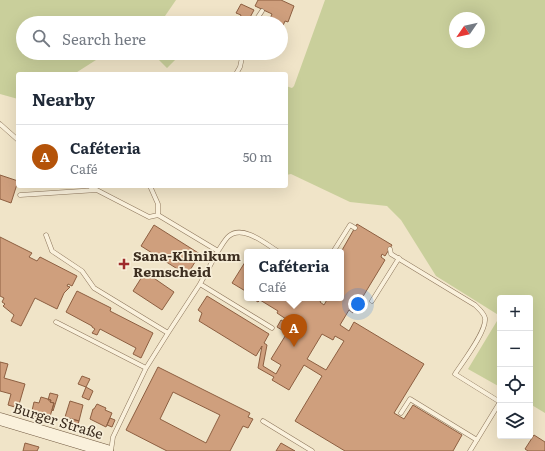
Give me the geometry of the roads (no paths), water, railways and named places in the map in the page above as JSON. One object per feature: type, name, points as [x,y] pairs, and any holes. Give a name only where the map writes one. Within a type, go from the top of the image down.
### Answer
[{"type":"main road","name":"Burger Straße","points":[[0,419],[106,451]]},
{"type":"lane","points":[[259,16],[262,11]]},
{"type":"lane","points":[[237,72],[242,60]]},
{"type":"lane","points":[[0,124],[16,138]]},
{"type":"lane","points":[[93,188],[149,217],[158,215],[218,251]]},
{"type":"lane","points":[[151,188],[158,204],[158,215]]},
{"type":"lane","points":[[20,195],[97,190]]},
{"type":"lane","points":[[335,249],[350,225],[356,228]]},
{"type":"lane","points":[[110,451],[113,437],[146,368],[200,284],[218,251],[229,236],[237,232],[246,232],[274,249]]},
{"type":"lane","points":[[46,235],[52,251],[82,271],[94,288],[168,332]]},
{"type":"lane","points":[[390,249],[391,254],[469,301],[480,310],[485,317],[483,330],[455,374],[497,400]]},
{"type":"lane","points":[[372,301],[399,258]]},
{"type":"lane","points":[[200,284],[272,328]]},
{"type":"lane","points":[[56,322],[146,368]]},
{"type":"lane","points":[[401,413],[410,399],[477,440]]},
{"type":"lane","points":[[470,451],[499,403]]},
{"type":"lane","points":[[263,421],[312,451]]},
{"type":"place","name":"Sana-Klinikum Remscheid","points":[[124,264]]},
{"type":"place","name":"Caféteria","points":[[294,347]]}]
